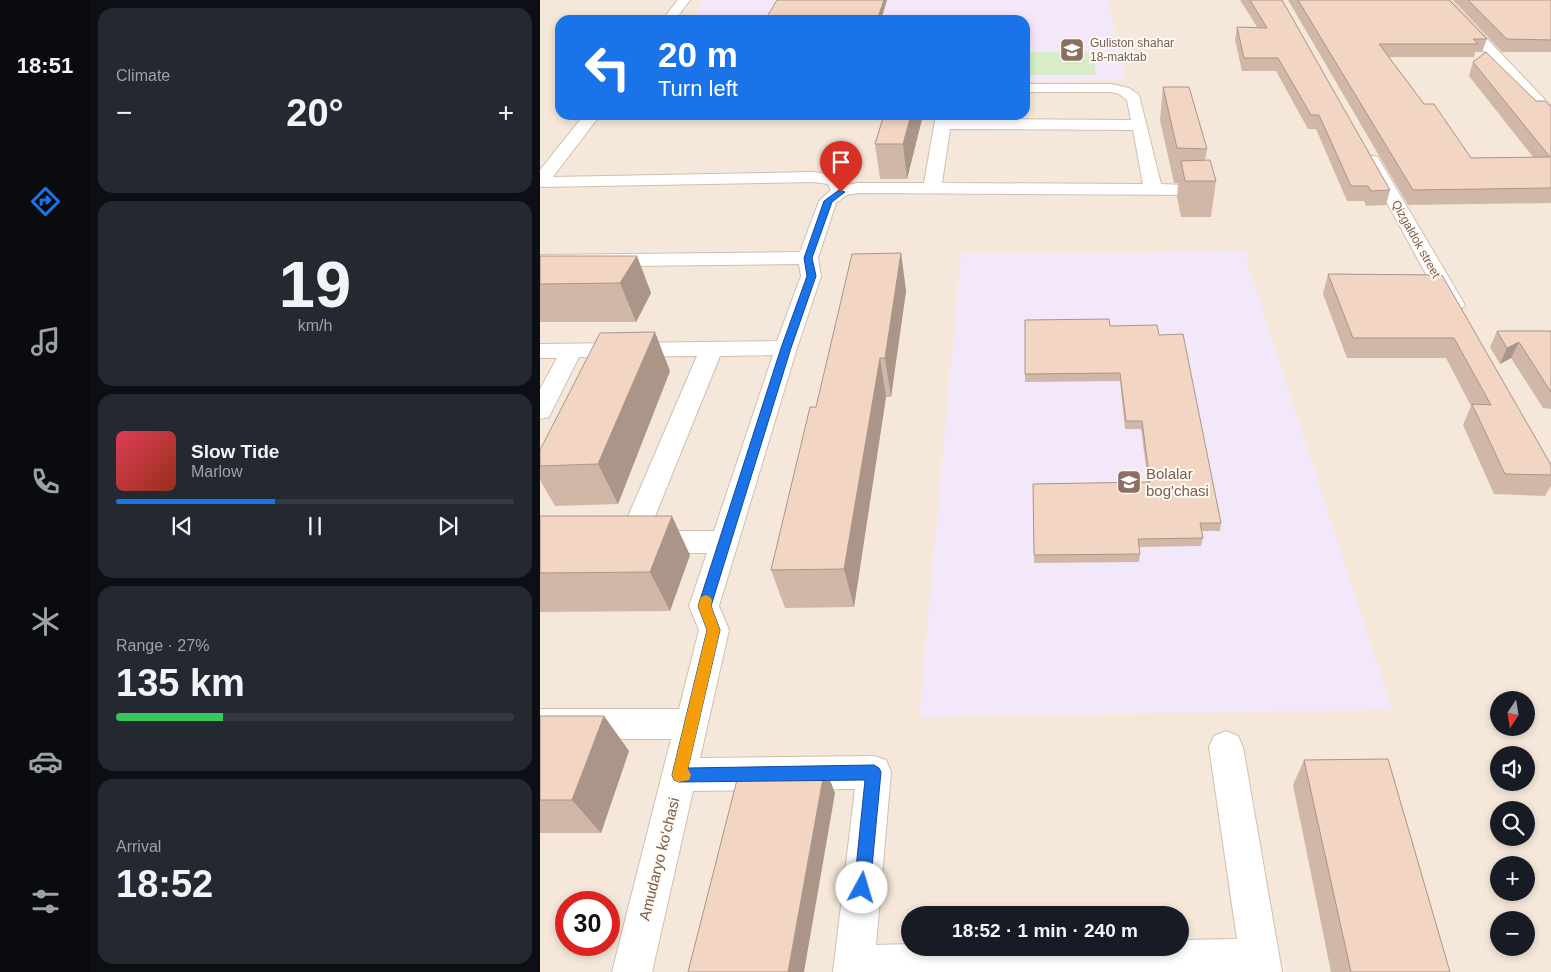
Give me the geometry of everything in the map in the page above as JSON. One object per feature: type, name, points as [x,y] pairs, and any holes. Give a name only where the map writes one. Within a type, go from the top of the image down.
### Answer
[{"type":"street","points":[[672,15],[684,0]]},
{"type":"street","points":[[1443,0],[1551,115]]},
{"type":"street","points":[[1030,88],[1111,88],[1124,91],[1134,98],[1153,190]]},
{"type":"street","points":[[540,181],[588,120]]},
{"type":"street","points":[[932,189],[944,120],[1140,125]]},
{"type":"street","name":"Qizgaldok street","points":[[1365,148],[1463,321]]},
{"type":"street","points":[[540,181],[812,177],[834,180],[841,192]]},
{"type":"street","points":[[540,262],[808,258],[828,201],[841,192],[858,188],[1199,190]]},
{"type":"street","name":"Amudaryo ko'chasi","points":[[632,972],[714,630],[704,606],[786,348],[811,276],[808,258]]},
{"type":"street","points":[[540,351],[786,348]]},
{"type":"street","points":[[631,542],[711,349]]},
{"type":"street","points":[[540,411],[572,350]]},
{"type":"street","points":[[604,542],[724,542]]},
{"type":"street","points":[[540,724],[692,724]]},
{"type":"street","points":[[679,775],[874,772],[854,968],[1261,966],[1226,747]]},
{"type":"shaded area","points":[[540,0],[1551,0],[1551,972],[540,972]]},
{"type":"shaded area","name":"Guliston shahar 18-maktab","points":[[705,0],[1108,0],[1125,80],[1030,81],[1030,15],[694,15]]},
{"type":"shaded area","name":"Bolalar bog'chasi","points":[[1244,252],[1392,710],[919,717],[961,254]]},
{"type":"green space","points":[[1030,52],[1092,52],[1096,75],[1030,75]]},
{"type":"building","points":[[777,0],[884,0],[879,15],[768,15]]},
{"type":"building","points":[[1250,0],[1282,0],[1390,190],[1371,191],[1368,186],[1351,186],[1319,115],[1311,115],[1278,58],[1244,58],[1237,27],[1267,28]]},
{"type":"building","points":[[1298,0],[1449,0],[1487,39],[1473,39],[1478,44],[1379,44],[1424,104],[1434,104],[1471,158],[1550,157],[1473,62],[1486,52],[1536,101],[1545,101],[1551,106],[1551,188],[1413,190]]},
{"type":"building","points":[[1468,0],[1551,0],[1551,40],[1507,39]]},
{"type":"building","points":[[1163,87],[1189,87],[1207,149],[1177,148]]},
{"type":"building","points":[[882,120],[910,120],[903,144],[875,144]]},
{"type":"building","points":[[1210,160],[1216,181],[1185,181],[1181,161]]},
{"type":"building","points":[[901,253],[885,358],[880,358],[844,569],[771,570],[810,407],[816,407],[852,254]]},
{"type":"building","points":[[540,256],[637,256],[620,283],[540,284]]},
{"type":"building","points":[[1328,274],[1442,275],[1551,465],[1551,475],[1505,474],[1472,404],[1491,405],[1454,338],[1353,338]]},
{"type":"building","points":[[1109,319],[1110,326],[1157,325],[1159,335],[1183,334],[1221,523],[1200,523],[1203,538],[1138,539],[1140,554],[1034,555],[1033,484],[1150,482],[1142,421],[1126,421],[1120,373],[1025,374],[1025,320]]},
{"type":"building","points":[[1497,331],[1551,331],[1551,392],[1519,342],[1507,348]]},
{"type":"building","points":[[655,332],[598,464],[540,466],[540,450],[600,333]]},
{"type":"building","points":[[540,516],[672,516],[650,572],[540,573]]},
{"type":"building","points":[[540,716],[604,716],[572,800],[540,800]]},
{"type":"building","points":[[1388,759],[1450,972],[1351,972],[1304,760]]},
{"type":"building","points":[[825,767],[788,972],[688,972],[740,768]]},
{"type":"slow traffic","points":[[684,775],[679,775],[714,630],[704,606],[706,600]]},
{"type":"place","name":"Guliston shahar 18-maktab","points":[[1072,50]]},
{"type":"place","name":"Bolalar bog'chasi","points":[[1129,482]]},
{"type":"route","points":[[841,192],[828,201],[808,258],[811,276],[786,348],[704,606],[714,630],[679,775],[874,772],[862,888]]}]
